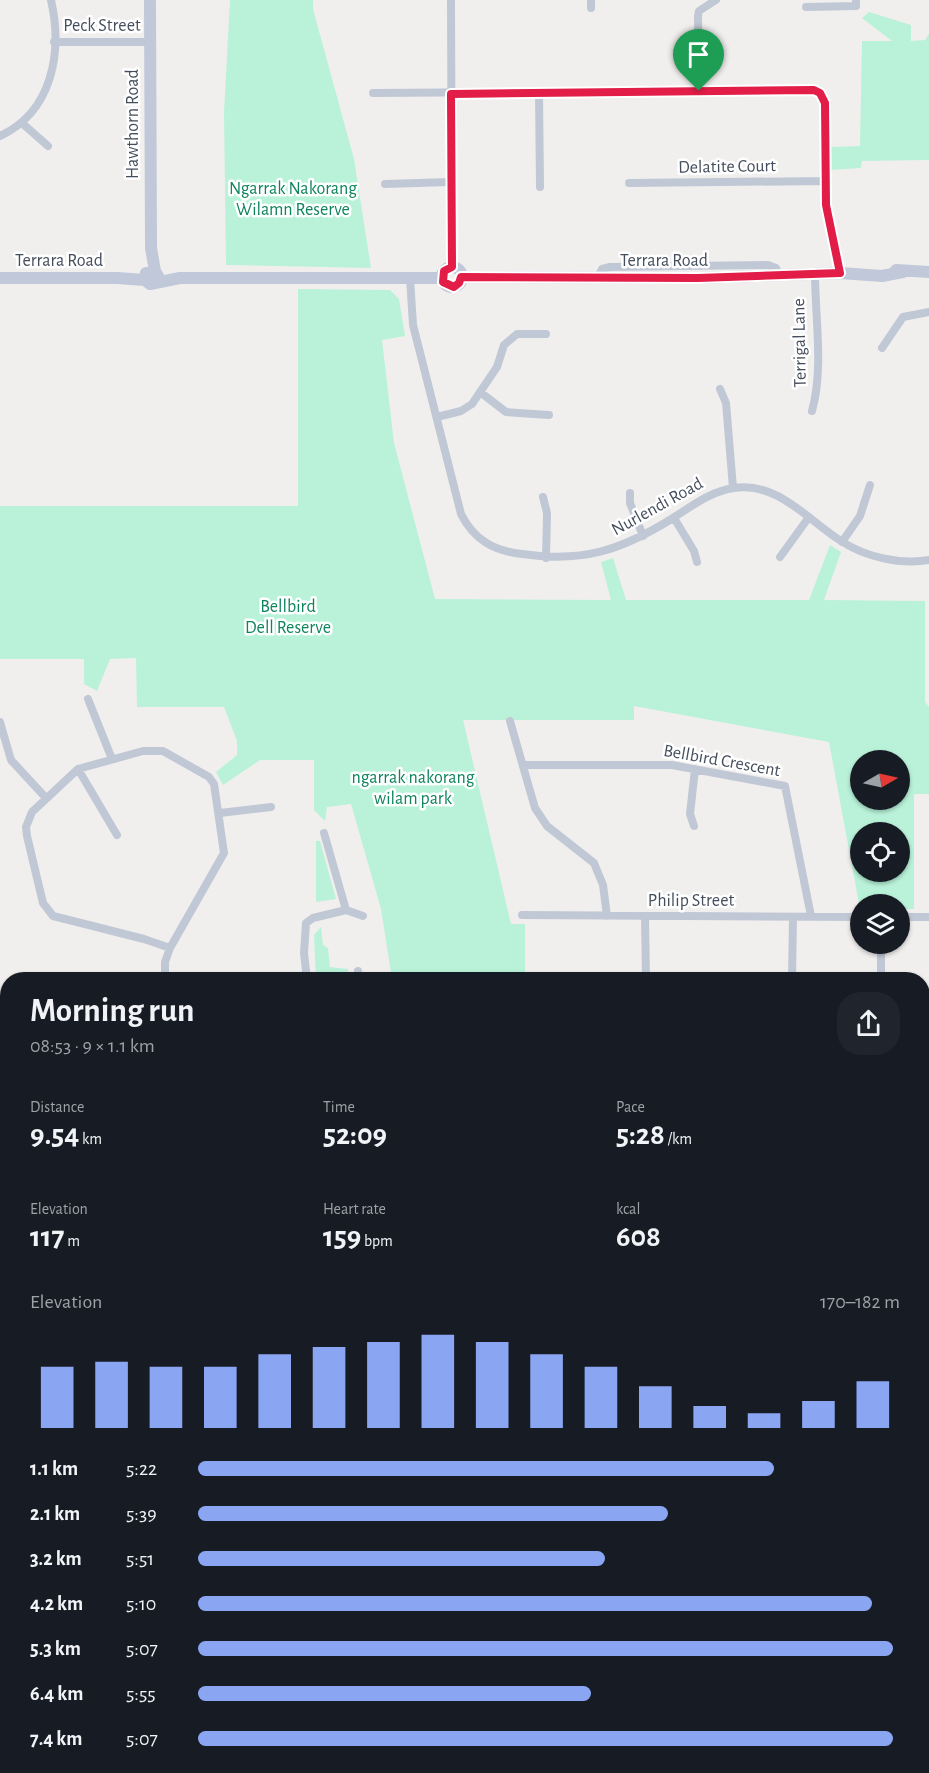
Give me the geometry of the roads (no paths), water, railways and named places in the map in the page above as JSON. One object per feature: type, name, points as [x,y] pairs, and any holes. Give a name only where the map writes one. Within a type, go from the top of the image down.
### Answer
[{"type":"main road","name":"Hawthorn Road","points":[[150,0],[151,275]]},
{"type":"main road","name":"Terrara Road","points":[[0,278],[117,278],[151,275],[180,278],[442,278],[446,285],[452,287],[459,283],[457,272],[698,278],[870,272],[882,276],[900,272],[929,272]]},
{"type":"street","points":[[0,136],[23,124],[40,102],[50,82],[54,42],[51,0]]},
{"type":"street","points":[[451,0],[450,182],[457,272]]},
{"type":"street","points":[[699,91],[699,10],[716,0]]},
{"type":"street","points":[[806,7],[856,6],[856,0]]},
{"type":"street","name":"Peck Street","points":[[54,42],[150,42]]},
{"type":"street","points":[[373,93],[539,94],[814,90],[820,93],[825,103],[826,205],[840,273]]},
{"type":"street","points":[[539,94],[540,187]]},
{"type":"street","points":[[23,124],[48,146]]},
{"type":"street","points":[[385,184],[450,182]]},
{"type":"street","name":"Delatite Court","points":[[629,183],[825,182]]},
{"type":"street","name":"Terrigal Lane","points":[[812,411],[817,392],[819,340],[815,273]]},
{"type":"street","name":"Nurlendi Road","points":[[410,278],[413,325],[461,514],[475,536],[503,552],[546,558],[585,556],[606,551],[644,536],[702,499],[733,488],[746,487],[771,493],[843,542],[873,555],[897,560],[929,560]]},
{"type":"street","points":[[882,348],[903,317],[929,312]]},
{"type":"street","points":[[437,417],[461,411],[480,392],[497,367],[504,345],[517,334],[546,334]]},
{"type":"street","points":[[720,389],[726,403],[733,488]]},
{"type":"street","points":[[480,392],[506,412],[549,415]]},
{"type":"street","points":[[843,542],[860,516],[870,484]]},
{"type":"street","points":[[630,493],[630,503],[644,536]]},
{"type":"street","points":[[543,497],[547,513],[546,558]]},
{"type":"street","points":[[674,518],[694,551],[697,562]]},
{"type":"street","points":[[780,557],[809,518]]},
{"type":"street","points":[[88,699],[112,759]]},
{"type":"street","points":[[510,721],[535,808],[540,818],[594,862],[603,885],[607,916]]},
{"type":"street","points":[[0,722],[11,760],[46,798]]},
{"type":"street","points":[[165,972],[165,963],[170,948],[224,853],[218,793],[209,777],[163,751],[143,751],[78,769],[32,812],[26,827],[43,903],[48,911],[61,918],[170,948]]},
{"type":"street","name":"Bellbird Crescent","points":[[523,765],[672,765],[785,786],[811,916]]},
{"type":"street","points":[[78,769],[117,835]]},
{"type":"street","points":[[694,826],[690,814],[695,769]]},
{"type":"street","points":[[220,813],[271,807]]},
{"type":"street","points":[[324,833],[346,910]]},
{"type":"street","points":[[306,972],[304,953],[306,923],[313,918],[346,910],[363,916]]},
{"type":"street","name":"Philip Street","points":[[522,915],[850,917]]},
{"type":"street","points":[[645,917],[646,972]]},
{"type":"street","points":[[792,972],[793,917]]},
{"type":"street","points":[[910,917],[929,917]]},
{"type":"street","points":[[881,954],[881,972]]},
{"type":"park label","name":"Ngarrak Nakorang Wilamn Reserve","points":[[293,198]]},
{"type":"park label","name":"Bellbird Dell Reserve","points":[[288,616]]},
{"type":"park label","name":"ngarrak nakorang wilam park","points":[[413,787]]}]
